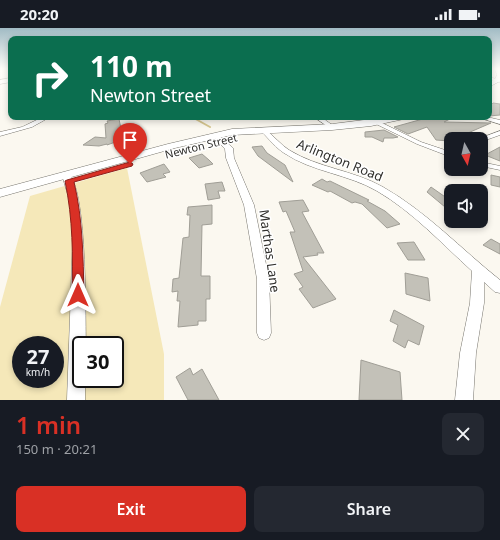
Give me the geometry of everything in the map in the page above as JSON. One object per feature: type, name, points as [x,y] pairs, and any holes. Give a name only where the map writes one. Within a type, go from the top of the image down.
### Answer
[{"type":"main road","name":"Newton Street","points":[[0,193],[68,178],[218,138],[264,131],[332,127],[386,120]]},
{"type":"main road","name":"Newton Street","points":[[0,200],[68,178]]},
{"type":"street","points":[[0,134],[22,129],[42,120]]},
{"type":"street","points":[[322,120],[332,127]]},
{"type":"street","points":[[376,122],[419,143],[444,151]]},
{"type":"street","name":"Arlington Road","points":[[264,131],[288,153],[312,164],[362,180],[379,188],[405,205],[478,271],[500,288]]},
{"type":"street","points":[[488,137],[500,133]]},
{"type":"street","name":"Marthas Lane","points":[[218,138],[228,148],[230,158],[250,205],[263,279],[264,333]]},
{"type":"street","points":[[488,165],[500,168]]},
{"type":"street","points":[[68,178],[75,208],[78,248],[76,400]]},
{"type":"street","points":[[464,400],[468,353],[477,303],[478,271]]},
{"type":"shaded area","points":[[127,168],[164,354],[164,400],[0,400],[0,307],[30,196]]},
{"type":"building","points":[[492,104],[500,104],[500,115],[492,116]]},
{"type":"building","points":[[119,120],[122,134],[116,139],[121,140],[107,145],[83,145],[95,137],[106,138],[105,124],[108,123],[107,121]]},
{"type":"building","points":[[419,120],[448,120],[444,122],[491,123],[470,132],[444,132],[444,141],[436,140],[427,127],[408,134],[394,127]]},
{"type":"building","points":[[384,130],[398,137],[384,138],[383,142],[372,137],[365,137],[365,132]]},
{"type":"building","points":[[262,146],[267,153],[285,165],[293,182],[258,156],[252,147]]},
{"type":"building","points":[[500,147],[500,161],[488,156],[488,153]]},
{"type":"building","points":[[202,154],[213,164],[199,168],[189,158]]},
{"type":"building","points":[[164,164],[170,172],[163,174],[166,177],[147,182],[140,173]]},
{"type":"building","points":[[491,175],[500,177],[500,187],[491,185]]},
{"type":"building","points":[[322,179],[327,182],[330,181],[369,200],[367,201],[385,211],[400,224],[387,228],[362,204],[355,202],[352,203],[330,191],[328,192],[312,185]]},
{"type":"building","points":[[222,182],[225,191],[218,191],[220,198],[208,200],[205,184]]},
{"type":"building","points":[[431,187],[444,196],[444,206],[427,192]]},
{"type":"building","points":[[303,200],[309,211],[302,212],[324,253],[317,253],[318,255],[303,257],[336,299],[313,308],[299,289],[303,287],[294,274],[303,271],[290,232],[295,232],[286,211],[283,212],[279,202]]},
{"type":"building","points":[[212,205],[212,224],[202,225],[201,276],[210,276],[210,299],[206,299],[206,321],[198,321],[198,325],[178,327],[180,301],[177,301],[178,291],[172,292],[173,279],[179,278],[183,238],[189,237],[190,215],[187,215],[188,207]]},
{"type":"building","points":[[491,239],[500,244],[500,254],[483,245]]},
{"type":"building","points":[[414,242],[425,260],[408,260],[397,243]]},
{"type":"building","points":[[405,273],[428,278],[430,301],[406,294]]},
{"type":"building","points":[[394,310],[424,326],[419,345],[408,340],[405,348],[393,341],[398,325],[390,321]]},
{"type":"building","points":[[361,360],[400,372],[402,400],[359,400]]},
{"type":"building","points":[[190,368],[193,375],[202,369],[219,400],[188,400],[176,377]]},
{"type":"waterway","points":[[197,120],[210,127]]},
{"type":"route","points":[[78,295],[78,248],[75,208],[69,181],[130,164]]}]
